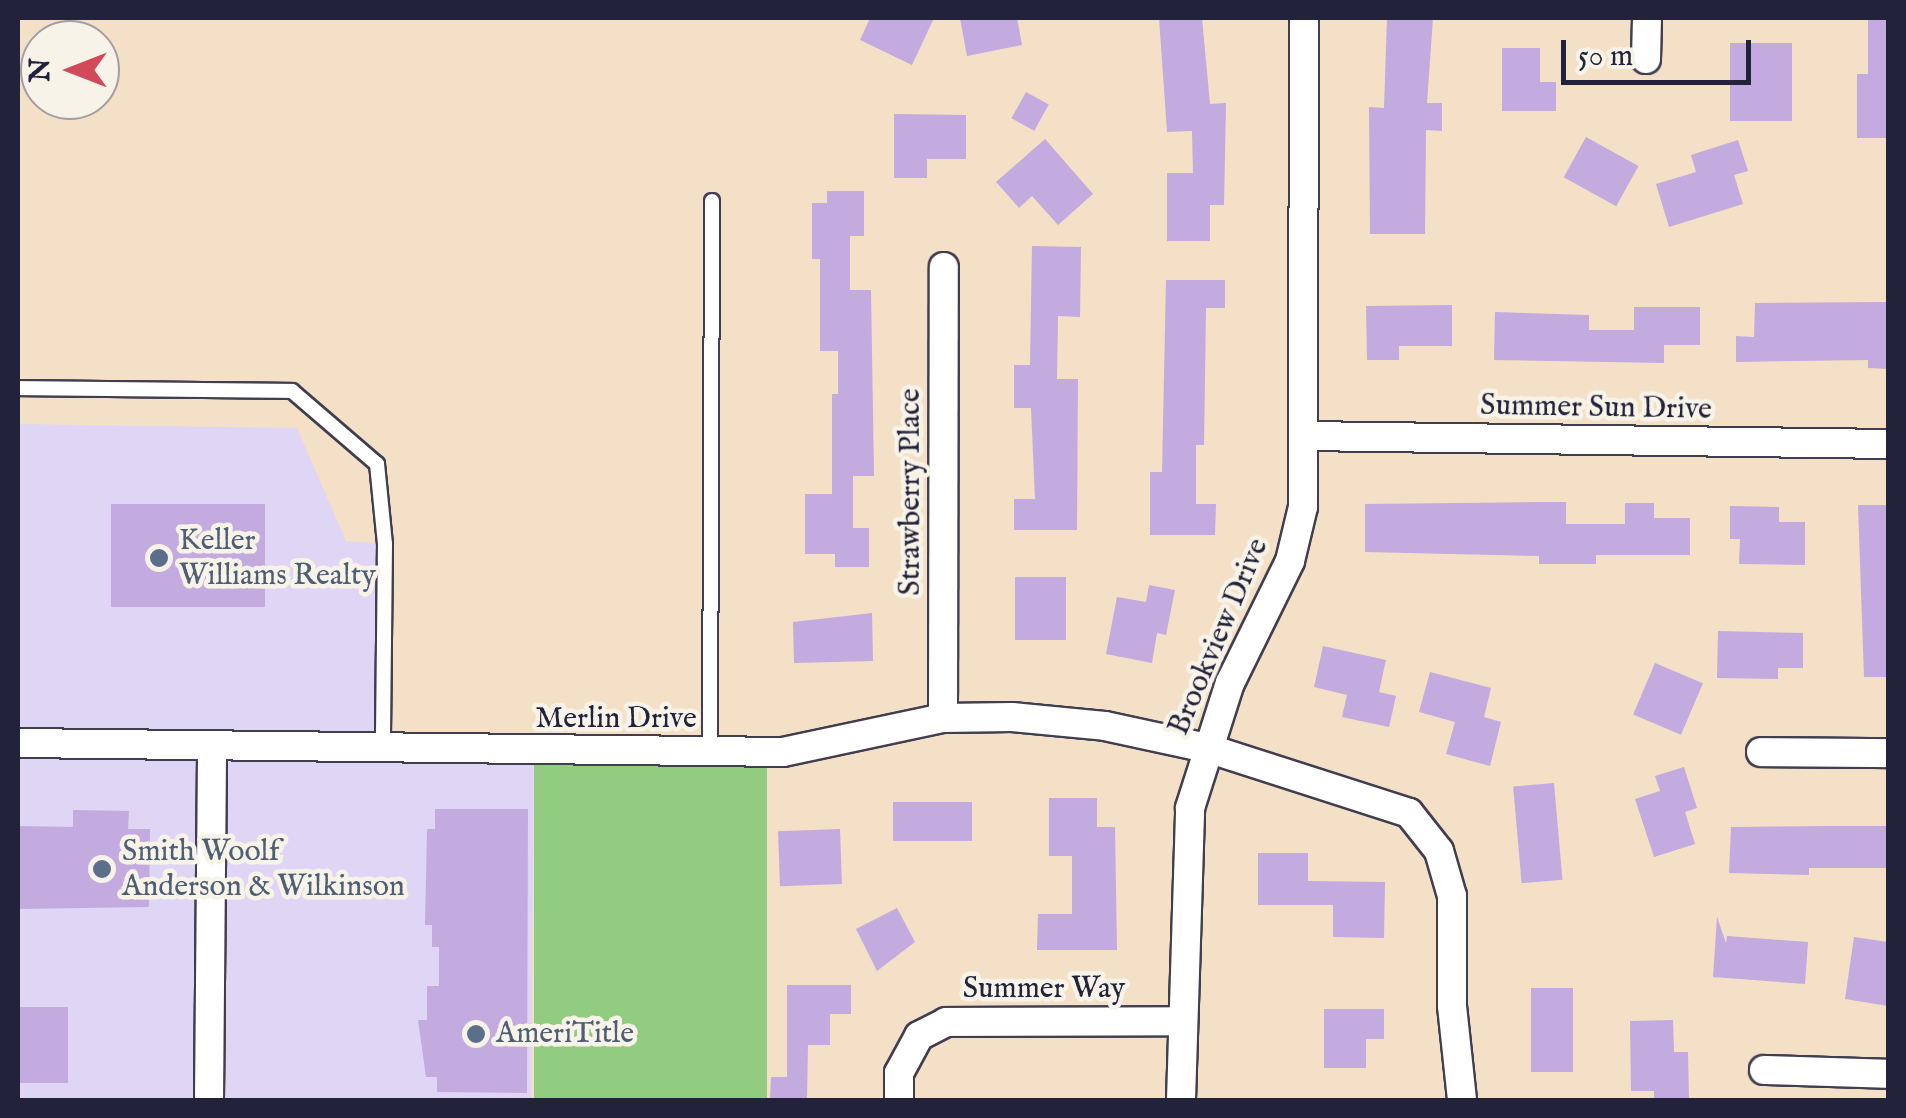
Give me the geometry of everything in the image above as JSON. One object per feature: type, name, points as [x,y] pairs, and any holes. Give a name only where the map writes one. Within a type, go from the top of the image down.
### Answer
[{"type":"street","name":"Brookview Drive","points":[[1181,1100],[1190,808],[1206,748],[1290,560],[1303,508],[1304,18]]},
{"type":"street","points":[[1646,59],[1647,18]]},
{"type":"street","name":"Strawberry Place","points":[[943,718],[944,267]]},
{"type":"street","name":"Summer Sun Drive","points":[[1303,436],[1888,444]]},
{"type":"street","name":"Merlin Drive","points":[[18,744],[782,752],[943,718],[1106,726],[1206,748],[1409,813],[1438,851],[1452,896],[1452,1006],[1462,1100]]},
{"type":"street","points":[[209,1100],[212,748]]},
{"type":"street","points":[[1762,752],[1888,753]]},
{"type":"street","name":"Summer Way","points":[[899,1100],[900,1073],[920,1036],[946,1022],[1182,1021]]},
{"type":"street","points":[[1764,1070],[1888,1074]]},
{"type":"lane","points":[[710,752],[712,201]]},
{"type":"lane","points":[[18,388],[292,391],[377,464],[385,544],[383,749]]},
{"type":"shaded area","points":[[18,424],[297,428],[346,541],[385,544],[383,749],[534,751],[531,1100],[18,1100]]},
{"type":"green space","points":[[534,751],[767,751],[767,1100],[534,1100]]},
{"type":"building","points":[[870,18],[934,18],[912,65],[860,40]]},
{"type":"building","points":[[960,18],[1017,18],[1022,45],[967,56]]},
{"type":"building","points":[[1159,18],[1202,18],[1210,104],[1226,103],[1224,205],[1210,205],[1210,241],[1167,241],[1167,173],[1193,173],[1192,131],[1167,132]]},
{"type":"building","points":[[1387,18],[1433,18],[1427,103],[1442,103],[1442,131],[1426,130],[1425,234],[1370,234],[1369,107],[1384,108]]},
{"type":"building","points":[[1868,18],[1888,18],[1888,138],[1857,138],[1857,74],[1868,74]]},
{"type":"building","points":[[1730,43],[1792,43],[1792,121],[1730,121]]},
{"type":"building","points":[[1502,48],[1540,48],[1540,82],[1556,82],[1556,111],[1502,111]]},
{"type":"building","points":[[1026,92],[1049,105],[1034,131],[1011,118]]},
{"type":"building","points":[[894,114],[966,115],[966,159],[927,159],[927,178],[894,178]]},
{"type":"building","points":[[1586,137],[1638,166],[1616,206],[1564,177]]},
{"type":"building","points":[[1045,139],[1093,194],[1058,225],[1032,196],[1019,208],[996,182]]},
{"type":"building","points":[[1738,140],[1748,171],[1734,175],[1743,204],[1669,227],[1656,184],[1696,172],[1691,155]]},
{"type":"building","points":[[827,191],[864,191],[864,236],[850,236],[850,290],[871,290],[874,476],[853,476],[853,528],[869,528],[869,567],[835,567],[835,554],[805,554],[805,494],[832,494],[832,394],[838,394],[838,351],[820,351],[820,259],[812,259],[812,203],[827,203]]},
{"type":"building","points":[[1032,246],[1081,247],[1080,317],[1058,316],[1057,379],[1078,379],[1077,530],[1014,530],[1014,499],[1035,499],[1031,408],[1014,408],[1014,365],[1030,365]]},
{"type":"building","points":[[1166,280],[1225,280],[1225,308],[1206,308],[1204,445],[1196,445],[1196,504],[1216,504],[1215,535],[1150,535],[1150,472],[1162,472]]},
{"type":"building","points":[[1888,302],[1888,369],[1868,368],[1868,360],[1736,362],[1736,336],[1754,337],[1755,303]]},
{"type":"building","points":[[1452,305],[1452,346],[1399,346],[1399,360],[1367,360],[1366,306]]},
{"type":"building","points":[[1634,307],[1700,307],[1700,345],[1664,345],[1664,363],[1494,360],[1495,312],[1589,315],[1589,330],[1634,330]]},
{"type":"building","points":[[1566,502],[1566,524],[1625,524],[1625,503],[1654,503],[1654,518],[1690,518],[1690,555],[1596,555],[1596,564],[1539,564],[1539,556],[1365,552],[1365,504]]},
{"type":"building","points":[[111,504],[265,504],[265,607],[111,607]]},
{"type":"building","points":[[1858,505],[1888,505],[1888,677],[1864,677]]},
{"type":"building","points":[[1730,506],[1779,507],[1779,522],[1805,522],[1805,565],[1739,564],[1740,539],[1730,539]]},
{"type":"building","points":[[1015,577],[1066,577],[1066,640],[1015,640]]},
{"type":"building","points":[[1149,585],[1175,590],[1166,635],[1157,633],[1152,663],[1106,654],[1117,597],[1146,602]]},
{"type":"building","points":[[872,613],[873,661],[794,663],[793,622]]},
{"type":"building","points":[[1718,631],[1803,633],[1803,668],[1778,668],[1778,679],[1717,678]]},
{"type":"building","points":[[1323,646],[1386,660],[1379,692],[1396,696],[1389,727],[1342,717],[1347,695],[1314,687]]},
{"type":"building","points":[[1655,663],[1703,683],[1681,735],[1633,715]]},
{"type":"building","points":[[1430,672],[1491,688],[1484,717],[1501,722],[1490,766],[1446,754],[1455,722],[1419,712]]},
{"type":"building","points":[[1684,767],[1697,808],[1685,812],[1695,844],[1654,857],[1635,799],[1660,791],[1655,776]]},
{"type":"building","points":[[1554,783],[1562,880],[1522,883],[1513,787]]},
{"type":"building","points":[[1049,798],[1097,798],[1097,827],[1115,827],[1117,950],[1037,950],[1038,914],[1072,914],[1072,856],[1049,856]]},
{"type":"building","points":[[893,802],[972,802],[972,841],[893,841]]},
{"type":"building","points":[[435,809],[528,809],[527,1093],[437,1092],[437,1077],[426,1077],[418,1020],[427,1020],[427,986],[439,986],[439,947],[432,947],[432,925],[425,925],[427,829],[435,829]]},
{"type":"building","points":[[73,810],[129,811],[128,829],[150,829],[149,907],[18,909],[18,826],[73,827]]},
{"type":"building","points":[[1888,826],[1888,868],[1809,868],[1809,875],[1729,873],[1731,827]]},
{"type":"building","points":[[840,829],[842,884],[780,886],[778,831]]},
{"type":"building","points":[[1258,853],[1308,853],[1308,881],[1385,882],[1384,938],[1333,937],[1333,905],[1258,905]]},
{"type":"building","points":[[897,908],[915,942],[877,971],[856,929]]},
{"type":"building","points":[[1717,917],[1726,943],[1727,936],[1808,942],[1805,984],[1713,977]]},
{"type":"building","points":[[1854,937],[1888,942],[1888,1006],[1845,999]]},
{"type":"building","points":[[787,985],[851,985],[851,1014],[830,1014],[830,1045],[808,1045],[807,1100],[770,1100],[771,1077],[787,1077]]},
{"type":"building","points":[[1531,988],[1573,988],[1573,1072],[1531,1072]]},
{"type":"building","points":[[18,1007],[68,1007],[68,1083],[18,1083]]},
{"type":"building","points":[[1324,1009],[1384,1009],[1384,1039],[1366,1039],[1366,1068],[1324,1068]]},
{"type":"building","points":[[1673,1020],[1674,1052],[1688,1052],[1689,1100],[1654,1100],[1654,1091],[1631,1091],[1630,1021]]},
{"type":"place","name":"Keller Williams Realty","points":[[159,558]]},
{"type":"place","name":"Smith Woolf Anderson & Wilkinson","points":[[102,869]]},
{"type":"place","name":"AmeriTitle","points":[[476,1034]]}]
